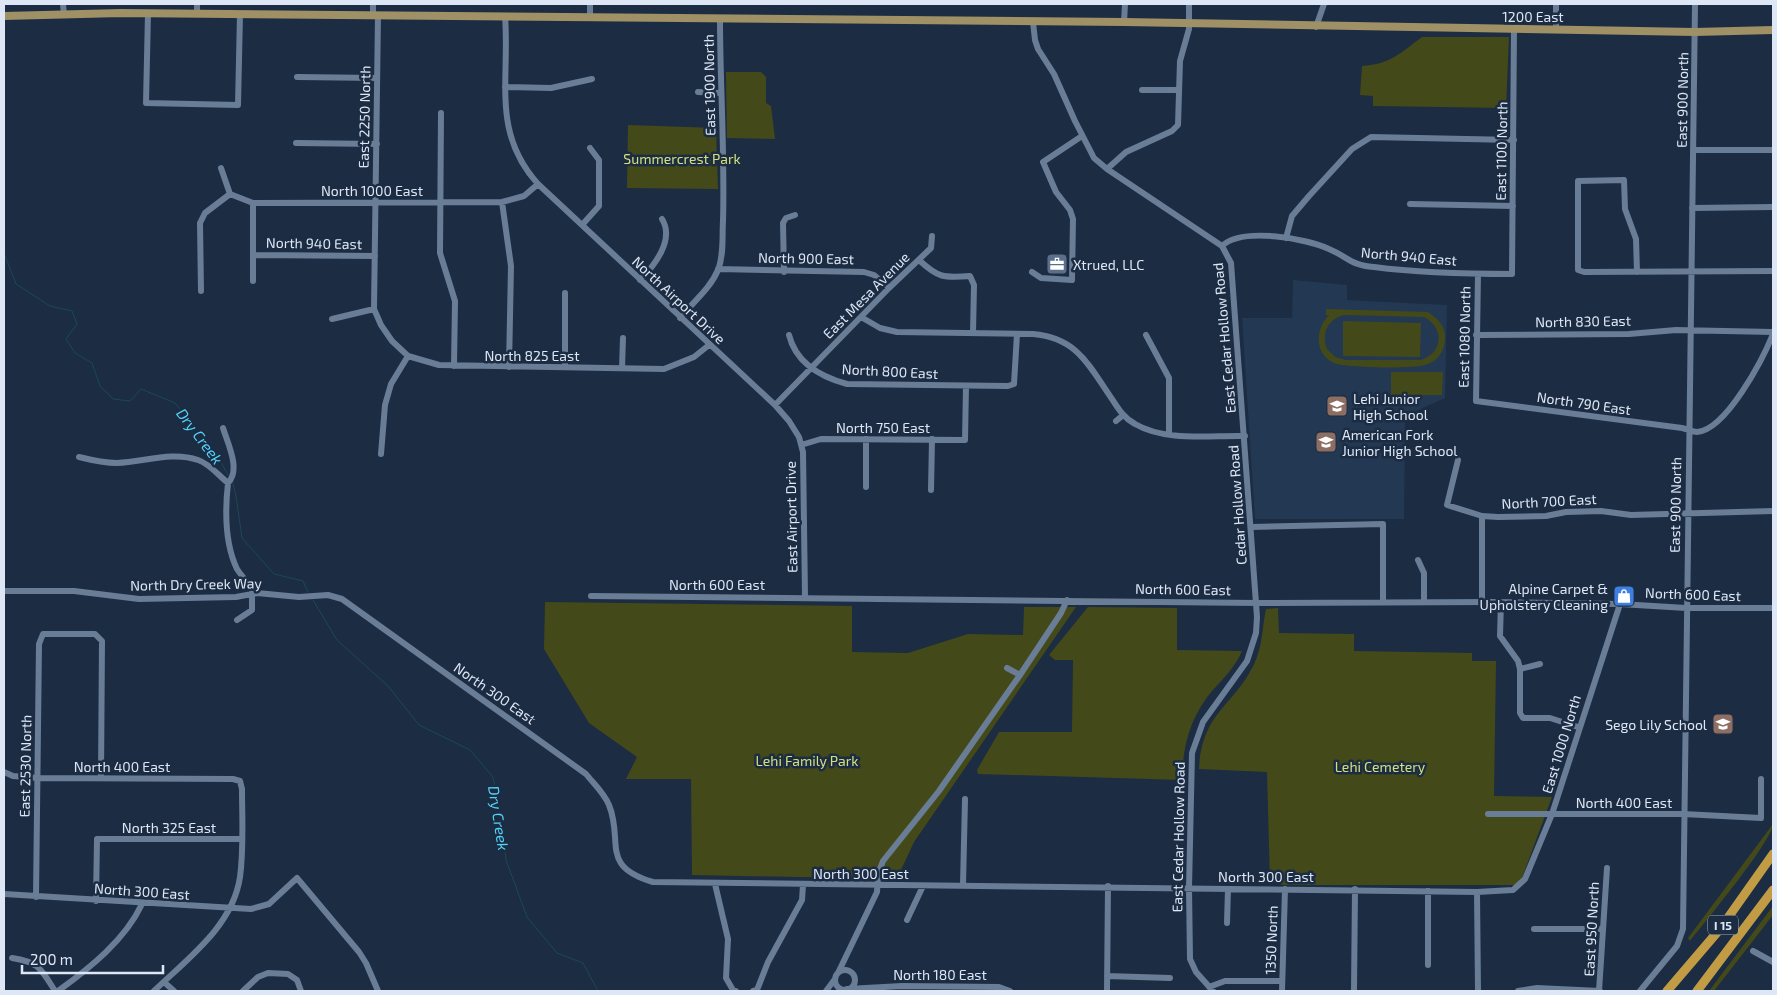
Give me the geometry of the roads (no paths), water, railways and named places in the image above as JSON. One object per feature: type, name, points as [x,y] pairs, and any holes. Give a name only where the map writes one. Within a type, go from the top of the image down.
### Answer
[{"type":"highway","name":"I 15","points":[[1667,991],[1720,929],[1773,854]]},
{"type":"highway","name":"I 15","points":[[1697,991],[1773,890]]},
{"type":"main road","name":"1200 East","points":[[4,16],[148,13],[1124,22],[1190,25],[1695,32],[1773,30]]},
{"type":"street","points":[[63,4],[64,15]]},
{"type":"street","points":[[197,4],[197,14]]},
{"type":"street","name":"East 2250 North","points":[[373,4],[377,78],[374,309]]},
{"type":"street","points":[[590,4],[590,17]]},
{"type":"street","points":[[1124,4],[1124,22]]},
{"type":"street","points":[[1107,170],[1126,152],[1172,131],[1179,120],[1180,61],[1190,25],[1189,4]]},
{"type":"street","points":[[1316,27],[1324,4]]},
{"type":"street","points":[[1556,4],[1556,29]]},
{"type":"street","name":"East 900 North","points":[[1640,991],[1677,946],[1683,929],[1695,4]]},
{"type":"street","points":[[148,13],[146,103],[238,105],[240,14]]},
{"type":"street","points":[[505,16],[505,117],[509,134],[524,166],[538,184]]},
{"type":"street","name":"East 1900 North","points":[[680,318],[708,287],[718,269],[721,253],[724,195],[720,93],[720,19]]},
{"type":"street","name":"East Cedar Hollow Road","points":[[1033,22],[1038,49],[1054,74],[1094,158],[1107,170],[1222,246],[1230,259],[1233,274],[1245,436]]},
{"type":"street","name":"East 1100 North","points":[[1512,274],[1514,29]]},
{"type":"street","points":[[297,77],[377,78]]},
{"type":"street","points":[[504,88],[551,88],[592,78]]},
{"type":"street","points":[[1142,90],[1179,90]]},
{"type":"street","points":[[698,92],[720,93]]},
{"type":"street","points":[[441,113],[440,253],[455,301],[454,366]]},
{"type":"street","points":[[1032,272],[1041,278],[1072,280],[1073,219],[1070,210],[1056,192],[1043,162],[1082,136]]},
{"type":"street","points":[[1286,238],[1292,216],[1309,196],[1352,149],[1371,138],[1514,140]]},
{"type":"street","points":[[296,143],[376,144]]},
{"type":"street","points":[[582,225],[599,206],[599,160],[590,148]]},
{"type":"street","points":[[1693,150],[1773,150]]},
{"type":"street","points":[[201,291],[200,223],[205,213],[230,194],[221,168]]},
{"type":"street","points":[[1637,272],[1636,239],[1625,210],[1624,180],[1578,181],[1576,265],[1578,270],[1637,272],[1773,271]]},
{"type":"street","name":"North 1000 East","points":[[230,194],[253,204],[502,202],[524,196],[538,184]]},
{"type":"street","name":"North Airport Drive","points":[[538,184],[775,405],[790,421],[799,437]]},
{"type":"street","points":[[502,202],[511,266],[509,367]]},
{"type":"street","points":[[253,204],[253,281]]},
{"type":"street","points":[[1410,204],[1512,206]]},
{"type":"street","points":[[1692,208],[1773,207]]},
{"type":"street","points":[[784,272],[783,223],[786,218],[795,215]]},
{"type":"street","points":[[640,280],[652,268],[663,247],[666,225],[662,219]]},
{"type":"street","name":"East Mesa Avenue","points":[[775,405],[888,288],[931,248],[932,236]]},
{"type":"street","name":"North 940 East","points":[[1222,246],[1234,238],[1252,236],[1286,238],[1329,249],[1353,264],[1478,274],[1512,274]]},
{"type":"street","name":"North 940 East","points":[[254,255],[375,256]]},
{"type":"street","points":[[919,260],[930,270],[943,277],[970,276],[974,285],[973,333]]},
{"type":"street","name":"North 900 East","points":[[718,269],[784,272],[864,272],[874,275],[888,288]]},
{"type":"street","name":"East 1080 North","points":[[1476,401],[1478,274]]},
{"type":"street","points":[[565,293],[565,367]]},
{"type":"street","points":[[332,319],[374,309]]},
{"type":"street","name":"North 825 East","points":[[374,309],[381,325],[392,341],[408,356],[431,364],[454,366],[664,369],[694,357],[709,345]]},
{"type":"street","points":[[861,317],[880,328],[897,332],[1048,336],[1076,350],[1122,416],[1144,429],[1170,434],[1245,436]]},
{"type":"street","name":"North 830 East","points":[[1476,335],[1629,334],[1690,330],[1773,333]]},
{"type":"street","name":"North 790 East","points":[[1476,401],[1688,429],[1696,432],[1710,427],[1722,417],[1753,374],[1773,333]]},
{"type":"street","name":"North 800 East","points":[[790,335],[792,348],[811,368],[825,378],[847,384],[1013,386],[1017,334]]},
{"type":"street","points":[[1146,335],[1169,378],[1170,434]]},
{"type":"street","points":[[622,368],[623,338]]},
{"type":"street","points":[[381,454],[384,405],[391,384],[408,356]]},
{"type":"street","name":"North 750 East","points":[[801,445],[821,439],[965,440],[966,386]]},
{"type":"street","points":[[1116,421],[1122,416]]},
{"type":"street","points":[[223,428],[234,468],[234,475],[228,483],[227,513],[231,552],[238,570],[255,593],[252,610],[237,620]]},
{"type":"street","name":"Cedar Hollow Road","points":[[1245,436],[1257,603]]},
{"type":"street","name":"East Airport Drive","points":[[799,437],[805,487],[805,597]]},
{"type":"street","points":[[866,439],[866,487]]},
{"type":"street","points":[[931,490],[932,439]]},
{"type":"street","points":[[78,457],[114,463],[162,456],[188,457],[200,460],[228,483]]},
{"type":"street","name":"North 700 East","points":[[1458,460],[1447,505],[1482,516],[1546,516],[1566,512],[1601,511],[1631,515],[1773,512]]},
{"type":"street","points":[[1482,516],[1482,602]]},
{"type":"street","points":[[1252,526],[1383,524],[1383,602]]},
{"type":"street","points":[[1418,560],[1424,573],[1424,602]]},
{"type":"street","name":"North Dry Creek Way","points":[[4,591],[74,591],[139,599],[236,597],[255,593],[298,597],[328,595]]},
{"type":"street","name":"North 300 East","points":[[328,595],[342,599],[586,774],[604,796],[610,807],[616,848],[621,862],[630,874],[653,882],[877,886],[1285,888],[1477,892],[1507,891],[1519,887]]},
{"type":"street","name":"North 600 East","points":[[591,596],[1257,603],[1501,602],[1620,604],[1686,608],[1773,608]]},
{"type":"street","points":[[826,991],[849,952],[877,892],[883,861],[939,791],[1020,675],[1067,600]]},
{"type":"street","points":[[1501,602],[1500,636],[1502,642],[1518,661],[1520,669],[1520,713],[1523,718],[1550,718],[1578,728]]},
{"type":"street","name":"East Cedar Hollow Road","points":[[1211,989],[1196,972],[1190,959],[1189,888],[1192,754],[1203,722],[1247,661],[1256,633],[1257,603]]},
{"type":"street","name":"East 1000 North","points":[[1519,887],[1526,879],[1552,814],[1578,728],[1620,604]]},
{"type":"street","name":"East 2530 North","points":[[36,896],[39,644],[41,635],[95,634],[99,636],[103,647],[101,778]]},
{"type":"street","points":[[1520,669],[1540,664]]},
{"type":"street","points":[[1007,668],[1020,675]]},
{"type":"street","name":"North 400 East","points":[[4,772],[38,778],[233,779],[240,781],[242,789],[242,840]]},
{"type":"street","name":"North 400 East","points":[[1488,814],[1683,814],[1760,818],[1761,779]]},
{"type":"street","points":[[963,885],[965,798]]},
{"type":"street","name":"North 325 East","points":[[96,900],[97,839],[242,840]]},
{"type":"street","points":[[154,991],[214,933],[229,910],[240,878],[242,840]]},
{"type":"street","name":"East 950 North","points":[[1600,991],[1607,868]]},
{"type":"street","name":"North 300 East","points":[[4,894],[251,910],[269,904],[297,878],[359,952],[378,991]]},
{"type":"street","points":[[715,884],[728,939],[726,978],[733,990],[736,991]]},
{"type":"street","points":[[753,991],[757,990],[768,962],[802,900],[803,885]]},
{"type":"street","points":[[907,920],[923,886]]},
{"type":"street","points":[[1107,991],[1108,886]]},
{"type":"street","name":"1350 North","points":[[1282,991],[1285,888]]},
{"type":"street","points":[[1228,889],[1228,923]]},
{"type":"street","points":[[1354,991],[1355,890]]},
{"type":"street","points":[[1428,891],[1428,965]]},
{"type":"street","points":[[1477,892],[1478,991]]},
{"type":"street","points":[[12,958],[28,960],[39,966],[57,991],[111,947],[136,918],[142,904]]},
{"type":"street","points":[[1534,929],[1603,930]]},
{"type":"street","points":[[1753,951],[1773,962]]},
{"type":"street","points":[[849,952],[849,967],[853,975],[860,984],[869,990]]},
{"type":"street","points":[[837,975],[846,970],[853,975]]},
{"type":"street","points":[[243,991],[262,974],[288,974],[297,980],[301,991]]},
{"type":"street","points":[[837,975],[836,984],[845,989],[853,984],[853,975]]},
{"type":"street","points":[[1107,976],[1170,978]]},
{"type":"street","points":[[1211,989],[1225,980],[1282,981]]},
{"type":"street","points":[[164,982],[174,991]]},
{"type":"street","name":"North 180 East","points":[[830,991],[845,989],[869,990],[902,986],[999,987],[1010,991]]},
{"type":"street","points":[[1518,991],[1537,988],[1600,991]]},
{"type":"waterway","name":"Dry Creek","points":[[4,253],[16,284],[50,306],[72,311],[77,324],[66,339],[75,353],[92,363],[100,386],[113,399],[130,401],[141,389],[175,403],[213,449],[229,476]]},
{"type":"waterway","name":"Dry Creek","points":[[233,484],[242,538],[274,574],[303,581],[308,592]]},
{"type":"waterway","name":"Dry Creek","points":[[313,600],[337,640],[388,686],[419,725],[470,750],[493,777],[503,827],[506,860],[527,917],[557,953],[583,963],[598,991]]},
{"type":"place","name":"Xtrued, LLC","points":[[1057,264]]},
{"type":"place","name":"Lehi Junior High School","points":[[1337,406]]},
{"type":"place","name":"American Fork Junior High School","points":[[1326,442]]},
{"type":"place","name":"Alpine Carpet & Upholstery Cleaning","points":[[1624,596]]},
{"type":"place","name":"Sego Lily School","points":[[1723,724]]},
{"type":"park label","name":"Summercrest Park","points":[[682,158]]},
{"type":"park label","name":"Lehi Family Park","points":[[807,760]]},
{"type":"park label","name":"Lehi Cemetery","points":[[1380,766]]}]
